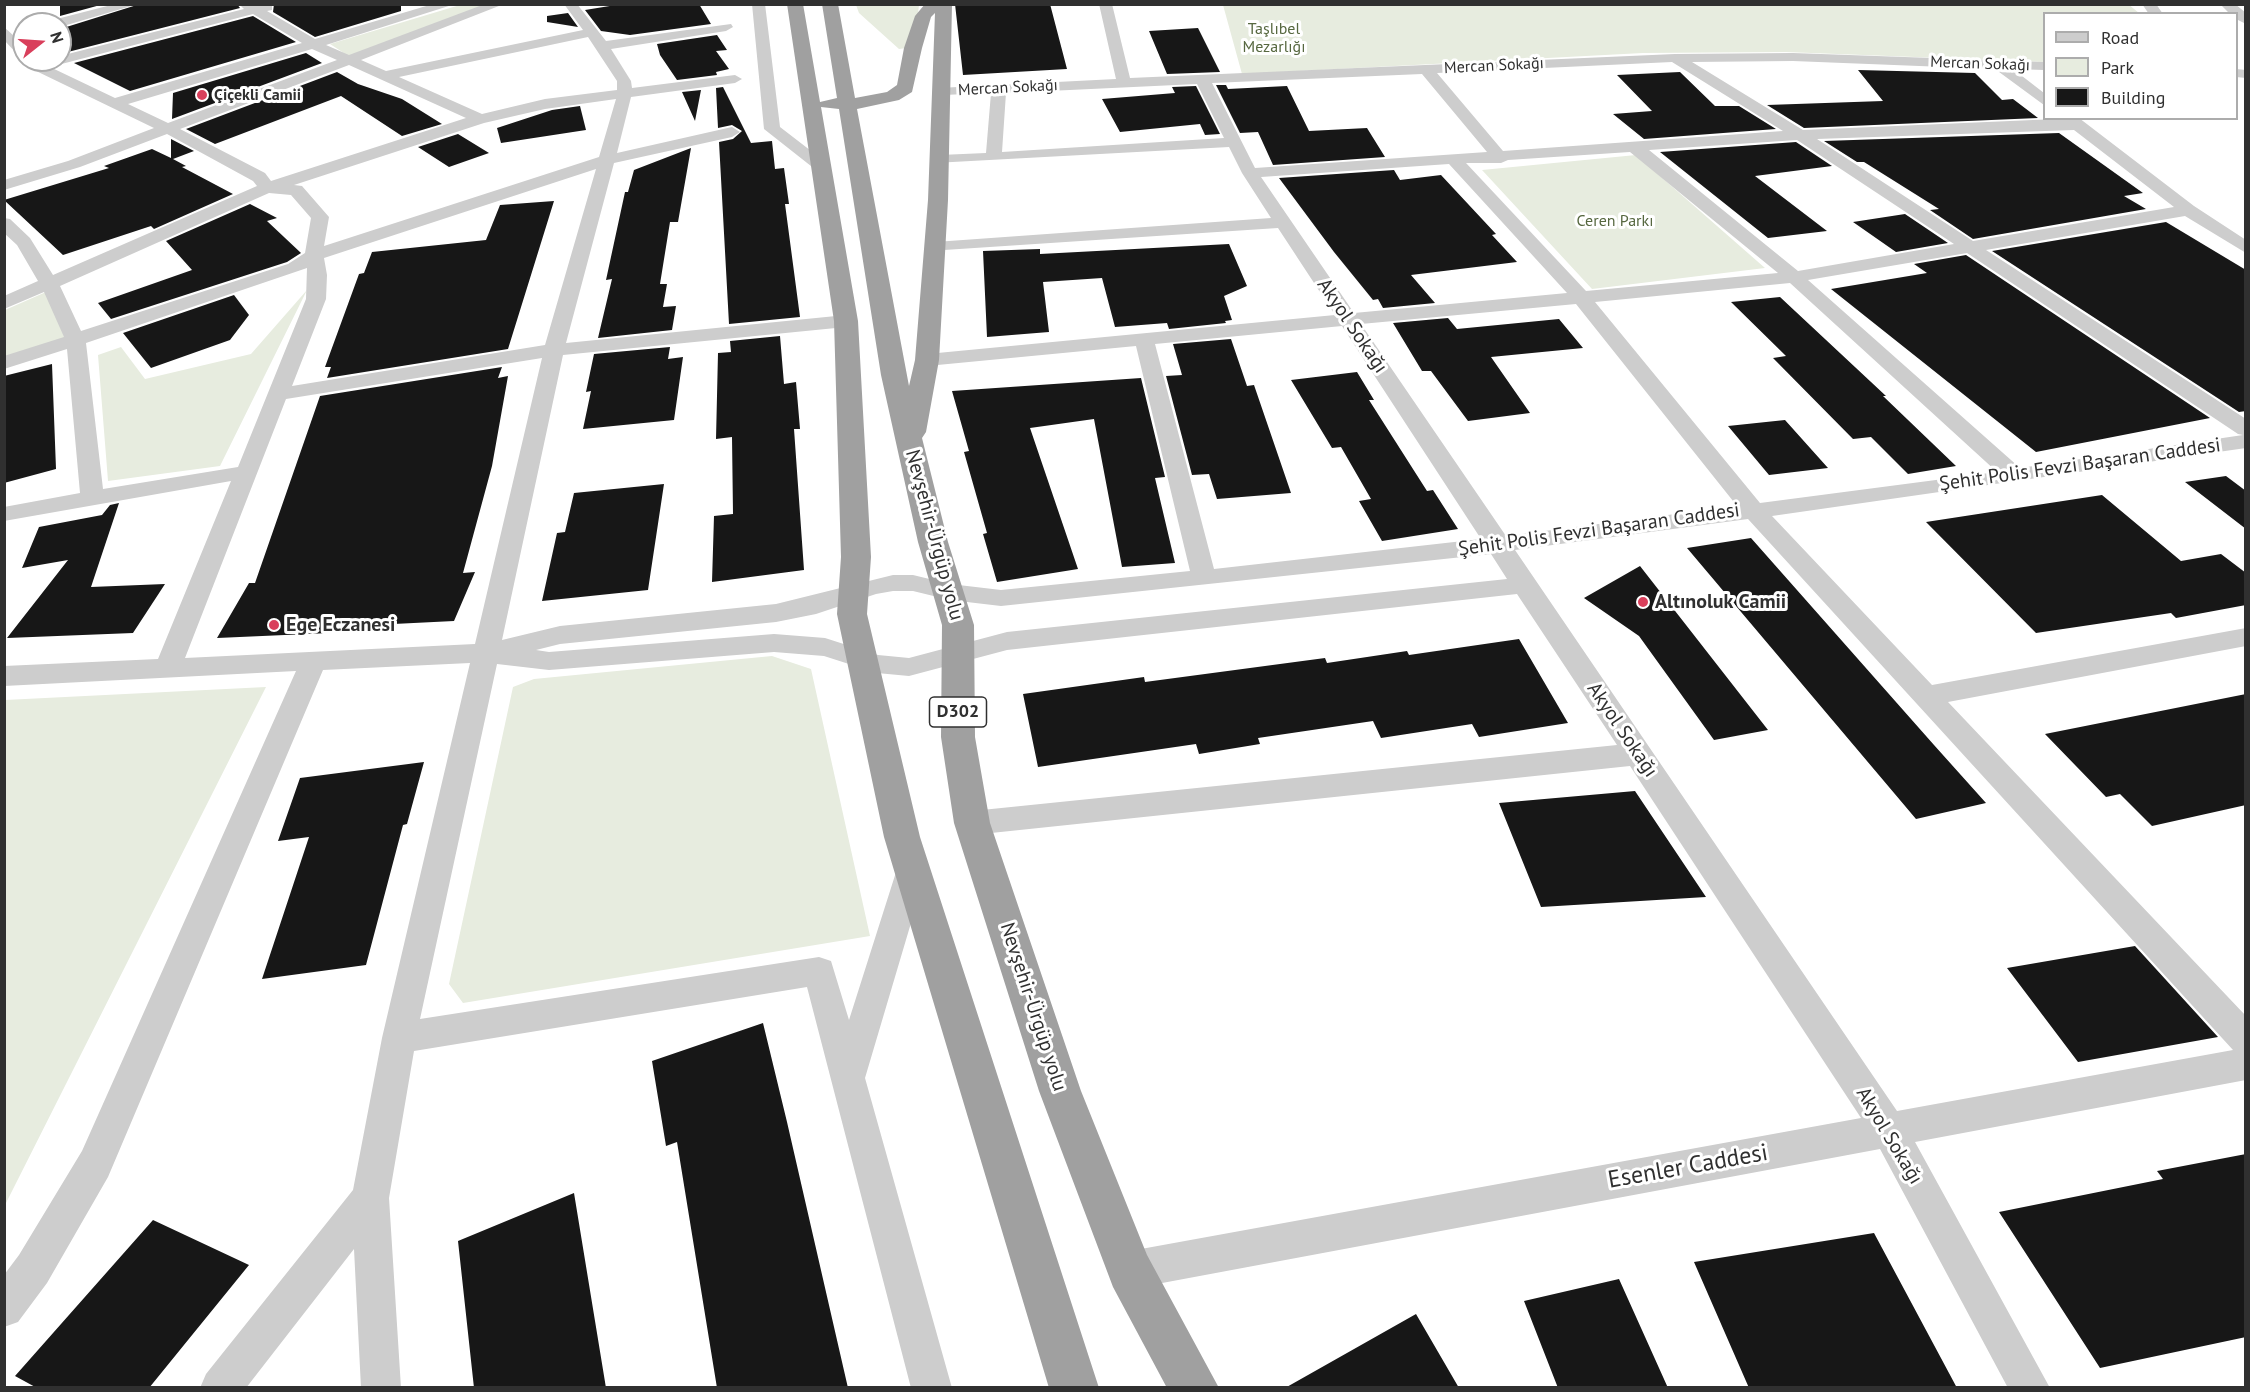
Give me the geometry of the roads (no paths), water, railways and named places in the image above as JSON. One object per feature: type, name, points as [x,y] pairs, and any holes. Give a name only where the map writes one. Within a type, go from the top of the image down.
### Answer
[{"type":"highway","name":"Nevşehir-Ürgüp yolu","points":[[830,4],[894,375],[933,542],[950,592],[958,625],[958,737],[972,823],[1060,1091],[1130,1270],[1194,1388]]},
{"type":"highway","points":[[821,102],[865,103],[893,96],[906,88],[913,48],[923,16],[935,4]]},
{"type":"highway","points":[[910,445],[927,360],[940,160],[943,91],[941,46],[944,4]]},
{"type":"highway","points":[[793,9],[821,102],[822,167],[846,321],[856,557],[852,614],[902,837],[1074,1388]]},
{"type":"street","points":[[72,19],[132,4]]},
{"type":"street","points":[[72,49],[250,7],[276,4]]},
{"type":"street","points":[[114,103],[449,4]]},
{"type":"street","points":[[4,185],[74,164],[498,4]]},
{"type":"street","points":[[381,1388],[370,1198],[399,1038],[555,350],[625,93],[624,81],[570,4]]},
{"type":"street","points":[[758,4],[772,129],[822,167]]},
{"type":"street","points":[[1105,4],[1124,83]]},
{"type":"street","points":[[250,7],[315,45],[480,120]]},
{"type":"street","points":[[385,76],[596,39],[726,27]]},
{"type":"street","name":"Mercan Sokağı","points":[[943,91],[1675,58],[1792,57],[2043,66]]},
{"type":"street","points":[[1675,58],[1800,135],[2246,429]]},
{"type":"street","points":[[1999,65],[2043,99]]},
{"type":"street","points":[[1426,69],[1501,158]]},
{"type":"street","points":[[54,72],[259,177],[267,188]]},
{"type":"street","points":[[4,303],[50,285],[267,188],[480,120],[545,104],[735,79]]},
{"type":"street","name":"Akyol Sokağı","points":[[1202,80],[1250,173],[1889,1130],[2030,1388]]},
{"type":"street","points":[[994,157],[999,88]]},
{"type":"street","points":[[1250,173],[1501,158],[1800,135],[2073,122],[2188,210],[2246,248]]},
{"type":"street","points":[[4,363],[76,342],[295,268],[314,255],[606,160],[732,132]]},
{"type":"street","points":[[940,160],[1234,142]]},
{"type":"street","points":[[1636,148],[1794,277],[2015,476]]},
{"type":"street","points":[[1455,161],[1581,297],[1753,510],[2246,1040]]},
{"type":"street","points":[[168,668],[316,299],[318,275],[314,255],[320,217],[296,190],[267,188]]},
{"type":"street","points":[[927,360],[1794,277],[2188,210]]},
{"type":"street","points":[[935,247],[1283,222]]},
{"type":"street","points":[[4,223],[24,242],[50,285],[76,342],[92,498]]},
{"type":"street","points":[[278,394],[555,350],[846,321]]},
{"type":"street","points":[[1144,339],[1204,578]]},
{"type":"street","name":"Şehit Polis Fevzi Başaran Caddesi","points":[[950,592],[1001,598],[1498,545],[2015,476],[2246,441]]},
{"type":"street","points":[[4,514],[247,472]]},
{"type":"street","points":[[486,653],[560,635],[776,613],[816,605],[873,586],[913,583],[950,592]]},
{"type":"street","points":[[4,676],[486,653],[549,661],[774,643],[825,647],[877,664],[909,667],[943,660],[1007,640],[1525,585]]},
{"type":"street","points":[[1926,696],[2246,636]]},
{"type":"street","points":[[4,1308],[33,1269],[95,1164],[314,661]]},
{"type":"street","points":[[972,823],[1638,754]]},
{"type":"street","points":[[848,1078],[912,869]]},
{"type":"street","points":[[399,1038],[819,971],[932,1388]]},
{"type":"street","name":"Esenler Caddesi","points":[[1130,1270],[2246,1064]]},
{"type":"street","points":[[220,1388],[370,1198]]},
{"type":"place","name":"Çiçekli Camii","points":[[202,95]]},
{"type":"place","name":"Altınoluk Camii","points":[[1643,602]]},
{"type":"place","name":"Ege Eczanesi","points":[[274,625]]},
{"type":"park label","name":"Taşlıbel Mezarlığı","points":[[1274,38]]},
{"type":"park label","name":"Ceren Parkı","points":[[1615,221]]}]
